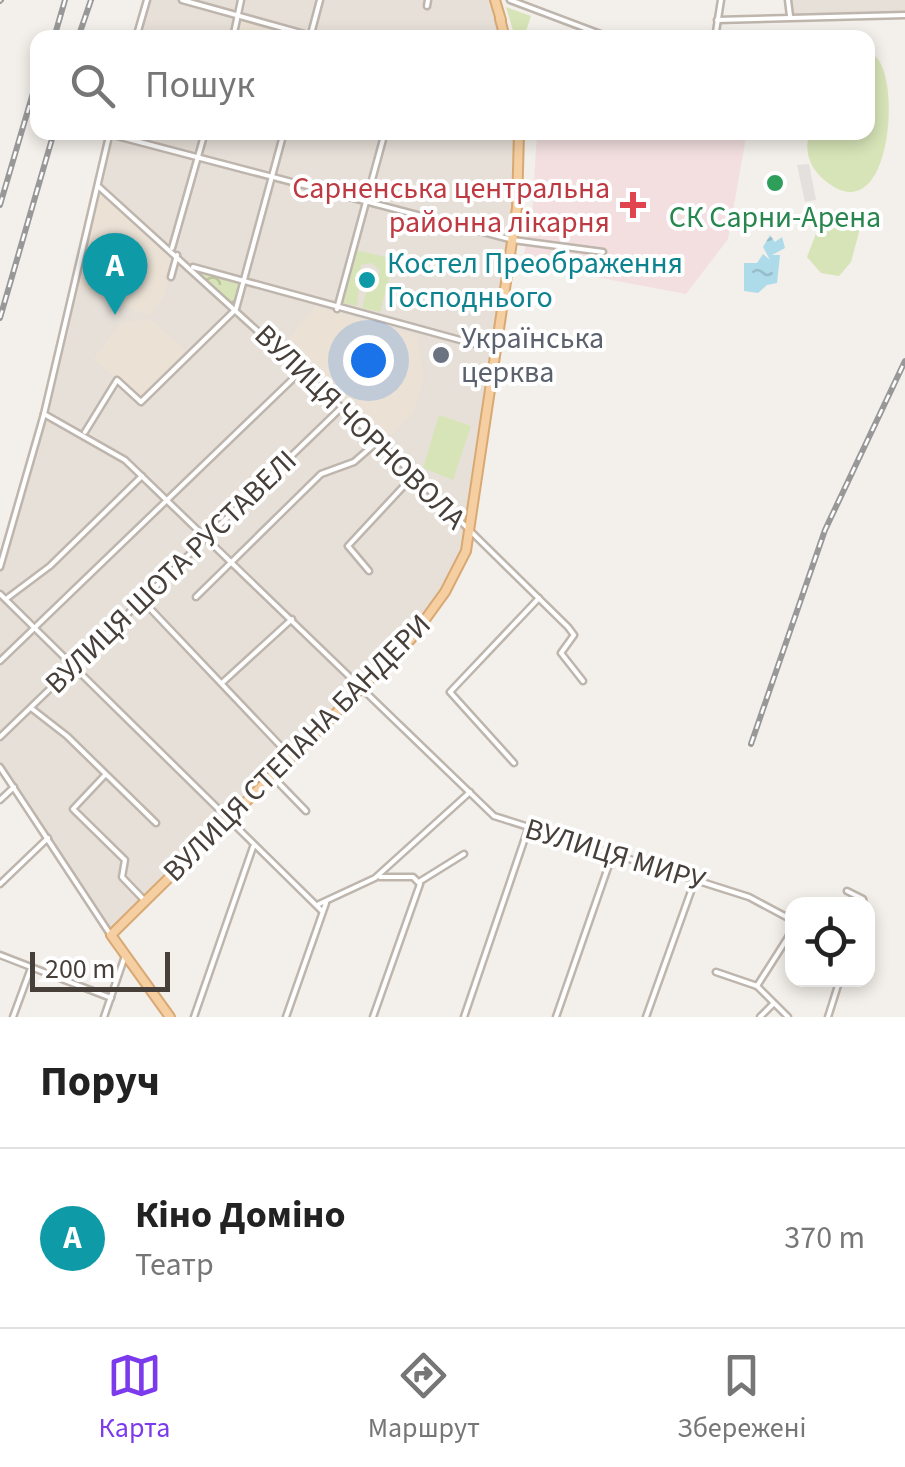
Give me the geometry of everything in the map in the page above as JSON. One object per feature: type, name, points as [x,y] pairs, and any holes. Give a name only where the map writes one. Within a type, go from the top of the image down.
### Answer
[{"type":"main road","points":[[495,0],[503,30]]},
{"type":"main road","name":"ВУЛИЦЯ СТЕПАНА БАНДЕРИ","points":[[111,935],[364,688],[429,618],[458,571],[470,531],[498,350],[520,177],[519,140]]},
{"type":"main road","points":[[111,935],[170,1017]]},
{"type":"street","points":[[138,30],[147,0]]},
{"type":"street","points":[[182,0],[289,30]]},
{"type":"street","points":[[235,30],[241,0]]},
{"type":"street","points":[[312,30],[320,0]]},
{"type":"street","points":[[510,0],[589,30]]},
{"type":"street","points":[[716,30],[721,0]]},
{"type":"street","points":[[788,0],[790,16]]},
{"type":"street","points":[[717,20],[905,15]]},
{"type":"street","points":[[0,568],[44,414],[108,140]]},
{"type":"street","points":[[135,140],[513,240],[603,252]]},
{"type":"street","points":[[172,277],[174,253],[202,140]]},
{"type":"street","points":[[84,434],[116,380],[141,402],[236,309],[282,140]]},
{"type":"street","points":[[336,309],[383,140]]},
{"type":"street","name":"ВУЛИЦЯ ЧОРНОВОЛА","points":[[98,186],[414,474],[572,631],[574,635],[561,654],[583,681]]},
{"type":"street","points":[[189,266],[498,350]]},
{"type":"street","points":[[0,661],[302,370]]},
{"type":"street","name":"ВУЛИЦЯ ШОТА РУСТАВЕЛІ","points":[[0,737],[342,407]]},
{"type":"street","name":"ВУЛИЦЯ МИРУ","points":[[44,414],[84,434],[142,476],[494,816],[528,830],[750,897],[785,916]]},
{"type":"street","points":[[196,597],[321,474],[354,462],[378,441]]},
{"type":"street","points":[[369,571],[348,546],[414,474]]},
{"type":"street","points":[[142,476],[50,566],[3,596],[322,911]]},
{"type":"street","points":[[130,488],[137,494]]},
{"type":"street","points":[[514,763],[450,692],[538,598]]},
{"type":"street","points":[[142,600],[291,757]]},
{"type":"street","points":[[222,683],[292,619]]},
{"type":"street","points":[[30,708],[156,823]]},
{"type":"street","points":[[0,767],[111,935]]},
{"type":"street","points":[[105,775],[73,809],[125,860],[122,877],[145,901]]},
{"type":"street","points":[[272,776],[306,811]]},
{"type":"street","points":[[0,800],[14,787]]},
{"type":"street","points":[[313,902],[326,903],[375,878],[470,792]]},
{"type":"street","points":[[464,1017],[528,830]]},
{"type":"street","points":[[0,884],[48,838]]},
{"type":"street","points":[[194,1017],[254,846]]},
{"type":"street","points":[[556,1017],[614,853]]},
{"type":"street","points":[[419,882],[464,854]]},
{"type":"street","points":[[388,867],[390,875]]},
{"type":"street","points":[[375,878],[413,877],[419,882]]},
{"type":"street","points":[[646,1017],[695,879]]},
{"type":"street","points":[[373,1017],[418,896],[419,882]]},
{"type":"street","points":[[847,891],[860,897]]},
{"type":"street","points":[[286,1017],[326,903]]},
{"type":"street","points":[[757,986],[785,942]]},
{"type":"street","points":[[0,955],[111,998]]},
{"type":"street","points":[[104,1017],[125,956]]},
{"type":"street","points":[[12,1017],[31,968]]},
{"type":"street","points":[[716,972],[757,986],[788,1017]]},
{"type":"street","points":[[828,1017],[838,987]]},
{"type":"street","points":[[760,1017],[773,1004]]},
{"type":"shaded area","points":[[147,0],[495,0],[503,30],[138,30]]},
{"type":"shaded area","points":[[788,0],[905,0],[905,15],[790,16]]},
{"type":"shaded area","points":[[241,19],[270,27],[269,30],[238,30]]},
{"type":"shaded area","points":[[108,140],[519,140],[520,177],[466,551],[429,618],[111,935],[0,767],[0,567],[44,414]]},
{"type":"shaded area","name":"Сарненська центральна районна лікарня","points":[[537,140],[745,140],[728,239],[686,294],[522,263],[532,217]]},
{"type":"shaded area","points":[[809,164],[816,200],[805,202],[797,165]]},
{"type":"shaded area","points":[[100,193],[173,259],[165,294],[150,316],[78,287]]},
{"type":"shaded area","points":[[315,306],[417,335],[424,379],[413,414],[383,442],[318,380],[319,372],[307,370],[282,347]]},
{"type":"shaded area","points":[[150,319],[186,350],[139,397],[93,359],[122,322]]},
{"type":"green space","points":[[506,7],[531,16],[526,30],[513,30]]},
{"type":"green space","points":[[875,58],[887,83],[889,111],[878,169],[864,187],[845,191],[820,176],[808,156],[808,140],[875,140]]},
{"type":"green space","points":[[825,210],[846,211],[862,221],[851,262],[839,276],[821,273],[807,257]]},
{"type":"green space","points":[[356,250],[394,259],[380,312],[362,308],[366,292],[380,271],[372,263],[361,265],[357,306],[343,303]]},
{"type":"green space","points":[[96,261],[132,275],[124,294],[88,280]]},
{"type":"green space","points":[[196,270],[240,284],[233,304]]},
{"type":"green space","points":[[439,415],[471,426],[453,480],[423,468]]},
{"type":"water","points":[[770,235],[775,242],[782,237],[785,248],[772,255],[780,255],[777,283],[758,293],[744,291],[744,263],[757,263],[763,254],[770,260],[763,247]]},
{"type":"railway","points":[[56,30],[65,0]]},
{"type":"railway","points":[[81,30],[91,0]]},
{"type":"railway","points":[[0,205],[30,103]]},
{"type":"railway","points":[[0,318],[52,140]]},
{"type":"railway","points":[[751,744],[825,530],[905,361]]},
{"type":"place","name":"СК Сарни-Арена","points":[[775,183]]},
{"type":"place","name":"Сарненська центральна районна лікарня","points":[[633,205]]},
{"type":"place","name":"Костел Преображення Господнього","points":[[367,280]]},
{"type":"place","name":"Кіно Доміно","points":[[115,315]]},
{"type":"place","name":"Українська церква","points":[[441,355]]}]
